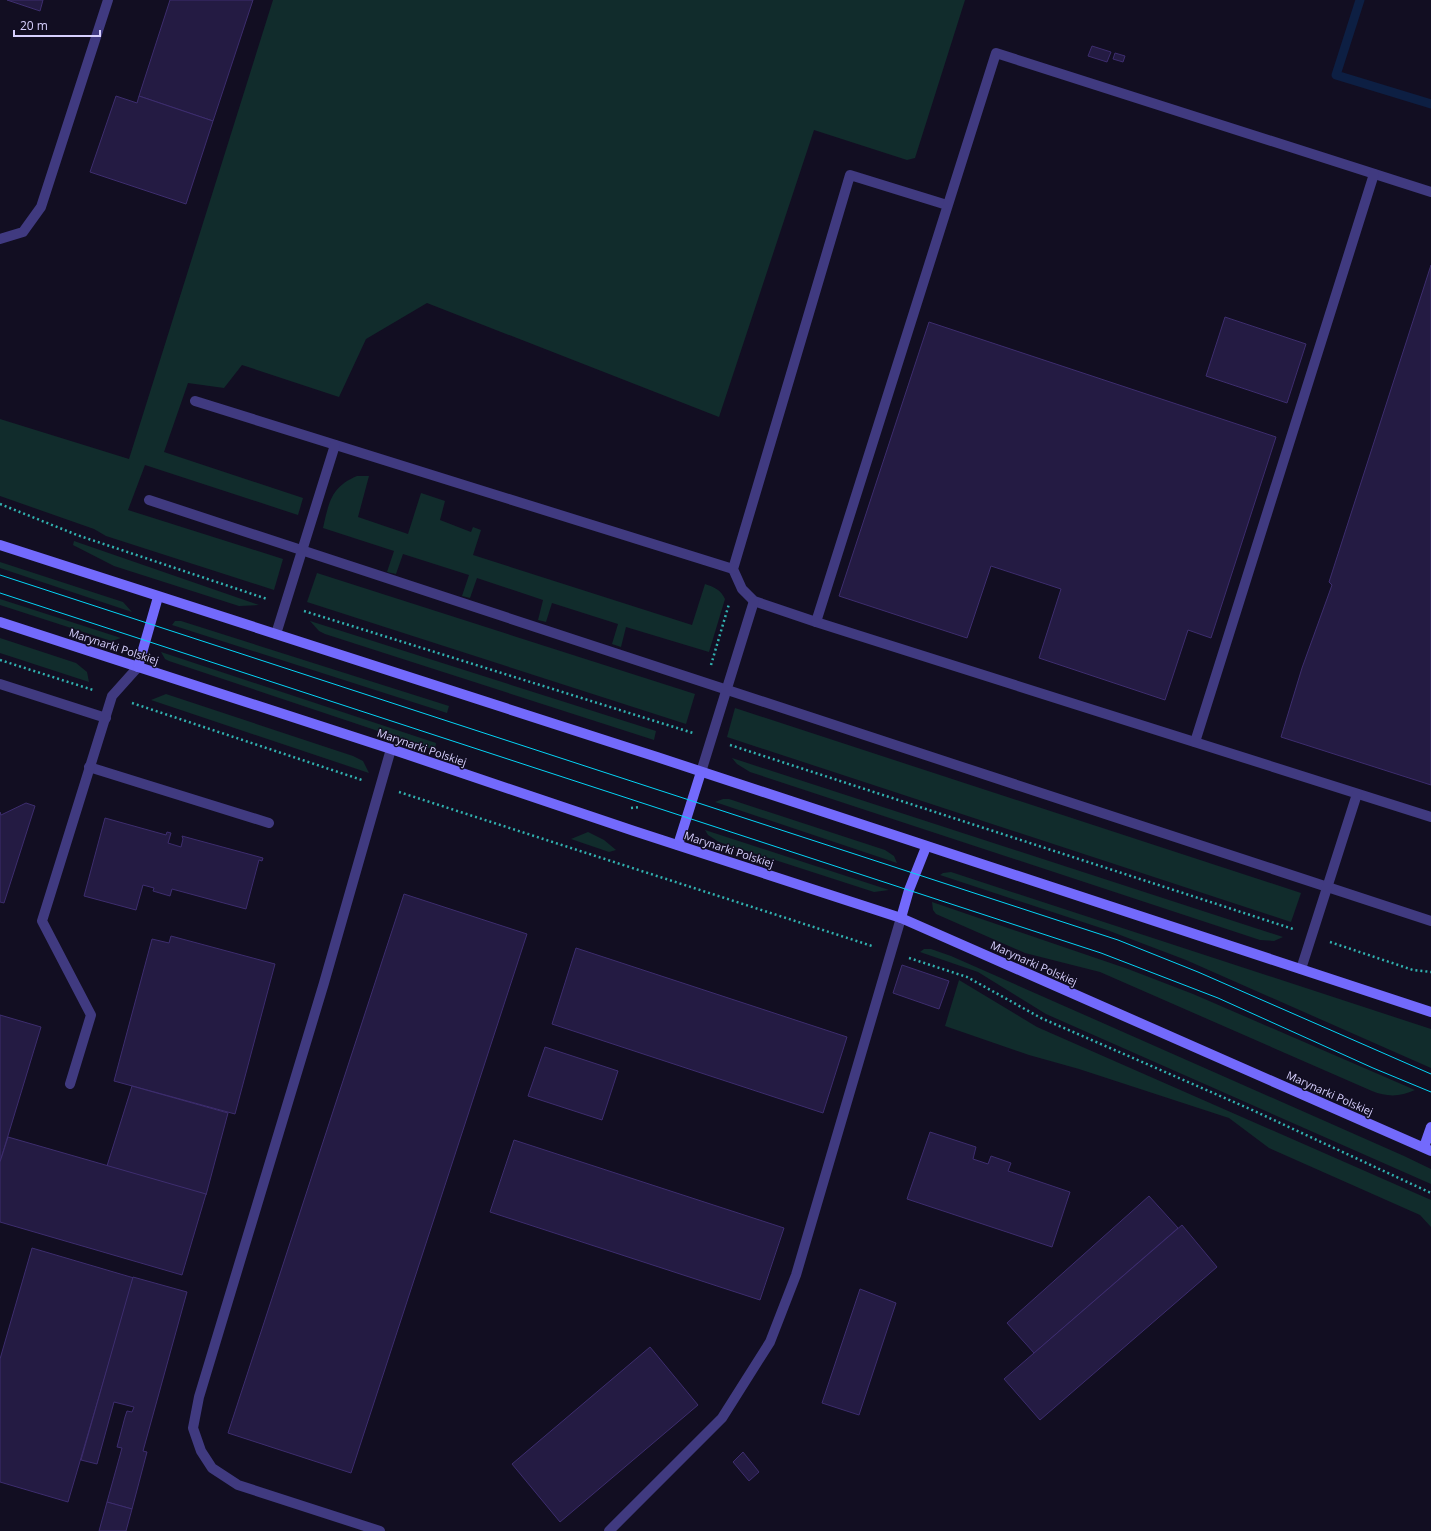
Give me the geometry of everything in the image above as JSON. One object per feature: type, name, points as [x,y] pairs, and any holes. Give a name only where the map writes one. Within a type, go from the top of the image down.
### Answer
[{"type":"main road","points":[[0,545],[701,772],[1431,1012]]},
{"type":"main road","points":[[138,667],[158,597]]},
{"type":"main road","name":"Marynarki Polskiej","points":[[0,622],[391,749],[901,918],[1427,1149]]},
{"type":"main road","points":[[678,845],[701,772]]},
{"type":"main road","points":[[901,918],[909,890],[926,847]]},
{"type":"main road","points":[[1427,1149],[1431,1127]]},
{"type":"lane","points":[[0,239],[23,232],[41,207],[108,0]]},
{"type":"lane","points":[[816,622],[996,53],[1431,192]]},
{"type":"lane","points":[[1195,742],[1374,174]]},
{"type":"lane","points":[[947,205],[850,175],[733,569],[742,589],[754,601],[816,622],[1431,817]]},
{"type":"lane","points":[[195,401],[733,569]]},
{"type":"lane","points":[[276,634],[335,445]]},
{"type":"lane","points":[[149,500],[1431,921]]},
{"type":"lane","points":[[701,772],[754,601]]},
{"type":"lane","points":[[70,1084],[91,1015],[42,921],[88,767],[106,718],[112,696],[138,667]]},
{"type":"lane","points":[[0,684],[106,718]]},
{"type":"lane","points":[[380,1531],[238,1485],[212,1468],[201,1451],[193,1428],[200,1397],[324,983],[391,749]]},
{"type":"lane","points":[[88,767],[269,823]]},
{"type":"lane","points":[[1301,969],[1357,794]]},
{"type":"lane","points":[[609,1531],[722,1418],[770,1342],[796,1275],[901,918]]},
{"type":"path","points":[[0,660],[624,866],[967,977],[1041,1018],[1250,1109],[1431,1193]]},
{"type":"path","points":[[631,808],[642,808]]},
{"type":"green space","points":[[273,0],[965,0],[915,158],[907,160],[814,130],[719,417],[427,303],[366,339],[339,397],[242,365],[224,388],[188,383],[164,452],[303,498],[298,515],[145,465],[128,510],[283,559],[274,590],[106,536],[94,529],[0,496],[0,419],[129,459]]},
{"type":"green space","points":[[357,476],[369,476],[358,517],[408,534],[421,493],[445,501],[440,520],[471,532],[473,527],[481,530],[473,555],[692,625],[705,584],[714,588],[721,593],[725,599],[709,652],[626,627],[621,647],[612,644],[618,624],[552,603],[546,622],[538,620],[543,600],[477,578],[470,598],[462,596],[469,575],[403,554],[396,574],[387,572],[394,551],[323,528],[332,496],[336,490],[348,480]]},
{"type":"green space","points":[[74,541],[259,605],[239,606],[114,566],[73,545]]},
{"type":"green space","points":[[0,562],[123,602],[132,612],[0,568]]},
{"type":"green space","points":[[317,573],[695,694],[686,724],[307,602]]},
{"type":"green space","points":[[0,599],[121,638],[112,641],[105,639],[0,605]]},
{"type":"green space","points":[[175,621],[181,621],[449,706],[447,713],[172,625]]},
{"type":"green space","points":[[310,621],[656,731],[654,740],[325,634],[319,631]]},
{"type":"green space","points":[[0,638],[76,663],[87,672],[89,682],[0,653]]},
{"type":"green space","points":[[161,652],[436,743],[435,750],[169,661],[165,659]]},
{"type":"green space","points":[[166,694],[353,756],[363,761],[369,773],[151,700]]},
{"type":"green space","points":[[735,708],[1301,893],[1291,922],[727,737]]},
{"type":"green space","points":[[732,758],[1283,937],[1274,941],[1260,940],[750,772],[737,764]]},
{"type":"green space","points":[[723,799],[729,799],[885,850],[894,856],[897,863],[715,802]]},
{"type":"green space","points":[[705,830],[889,890],[874,892],[719,842],[708,835]]},
{"type":"green space","points":[[588,832],[604,840],[616,850],[609,852],[571,839]]},
{"type":"green space","points":[[951,872],[1431,1029],[1431,1068],[1186,960],[1107,930],[940,875]]},
{"type":"green space","points":[[932,902],[1128,969],[1193,994],[1415,1090],[1399,1095],[1383,1094],[1372,1091],[1100,972],[1025,953],[936,914],[933,910]]},
{"type":"green space","points":[[924,949],[931,949],[951,956],[1404,1156],[1431,1169],[1431,1184],[1046,1014],[978,972],[920,952]]},
{"type":"green space","points":[[959,980],[1037,1027],[1431,1200],[1431,1227],[1420,1215],[1269,1148],[1229,1118],[1079,1069],[1029,1055],[945,1026]]},
{"type":"building","points":[[7,0],[43,0],[40,11]]},
{"type":"building","points":[[170,0],[253,0],[213,121],[139,96]]},
{"type":"building","points":[[1092,46],[1111,52],[1107,62],[1088,56]]},
{"type":"building","points":[[1115,53],[1125,56],[1123,62],[1113,59]]},
{"type":"building","points":[[116,96],[137,103],[139,96],[213,121],[186,204],[90,172]]},
{"type":"building","points":[[1431,265],[1431,785],[1281,737],[1302,668],[1332,585],[1329,582]]},
{"type":"building","points":[[1225,317],[1306,344],[1287,403],[1206,376]]},
{"type":"building","points":[[929,322],[1276,437],[1211,638],[1188,630],[1165,700],[1039,658],[1061,589],[991,566],[967,638],[839,596]]},
{"type":"building","points":[[26,803],[35,806],[4,903],[0,902],[0,812],[1,815]]},
{"type":"building","points":[[105,818],[166,835],[167,832],[171,833],[168,843],[181,847],[183,839],[182,836],[263,858],[262,861],[259,860],[246,909],[172,889],[170,896],[153,891],[154,888],[143,885],[136,910],[84,896]]},
{"type":"building","points":[[404,894],[527,934],[351,1473],[228,1433]]},
{"type":"building","points":[[171,936],[275,964],[235,1114],[114,1081],[152,939],[169,943]]},
{"type":"building","points":[[576,948],[847,1037],[823,1113],[552,1024]]},
{"type":"building","points":[[902,965],[949,981],[939,1009],[893,993]]},
{"type":"building","points":[[0,1015],[41,1027],[0,1162]]},
{"type":"building","points":[[545,1047],[618,1071],[602,1120],[528,1096]]},
{"type":"building","points":[[132,1086],[228,1113],[206,1195],[107,1166]]},
{"type":"building","points":[[930,1132],[976,1147],[973,1159],[988,1164],[991,1156],[1011,1163],[1008,1171],[1070,1192],[1052,1247],[907,1199]]},
{"type":"building","points":[[8,1137],[206,1194],[182,1275],[0,1222],[0,1162]]},
{"type":"building","points":[[514,1140],[784,1228],[760,1300],[490,1212]]},
{"type":"building","points":[[1149,1196],[1178,1228],[1034,1353],[1007,1323]]},
{"type":"building","points":[[1182,1225],[1217,1267],[1040,1420],[1004,1379]]},
{"type":"building","points":[[32,1248],[134,1278],[68,1502],[0,1482],[0,1359]]},
{"type":"building","points":[[133,1277],[187,1292],[143,1451],[147,1452],[132,1509],[107,1502],[122,1448],[117,1447],[125,1417],[127,1411],[132,1412],[134,1407],[114,1402],[97,1464],[81,1460]]},
{"type":"building","points":[[860,1289],[896,1303],[859,1415],[822,1403]]},
{"type":"building","points":[[650,1347],[698,1405],[560,1522],[512,1464]]},
{"type":"building","points":[[743,1452],[759,1472],[749,1481],[733,1462]]},
{"type":"building","points":[[107,1502],[132,1509],[126,1531],[99,1531]]},
{"type":"waterway","points":[[1360,0],[1336,75],[1431,104]]},
{"type":"tram line","points":[[0,575],[1118,940],[1198,972],[1431,1074]]},
{"type":"tram line","points":[[0,593],[1101,953],[1218,998],[1373,1068],[1431,1092]]}]
